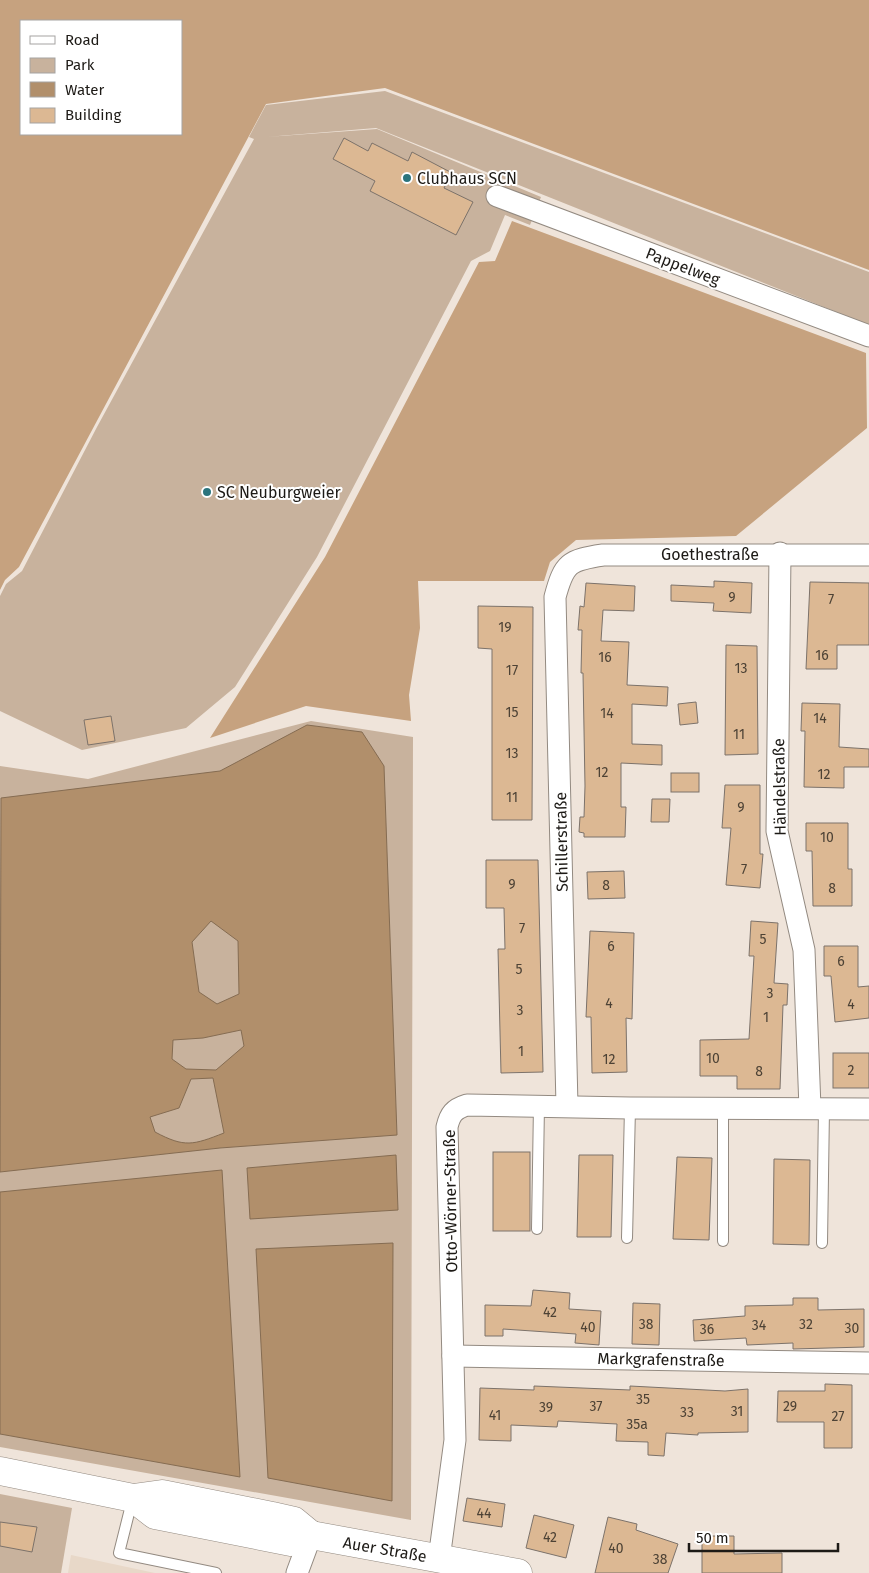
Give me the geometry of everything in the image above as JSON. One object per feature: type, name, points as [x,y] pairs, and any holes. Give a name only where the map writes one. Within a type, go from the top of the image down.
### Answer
[{"type":"main road","name":"Auer Straße","points":[[0,1471],[133,1498],[162,1494],[294,1521],[311,1535],[514,1573]]},
{"type":"street","name":"Pappelweg","points":[[497,196],[869,336]]},
{"type":"street","name":"Goethestraße","points":[[560,578],[577,559],[603,555],[780,553],[869,555]]},
{"type":"street","name":"Händelstraße","points":[[780,553],[777,831],[804,950],[817,1109]]},
{"type":"street","name":"Schillerstraße","points":[[560,578],[555,597],[555,607],[567,1106]]},
{"type":"street","name":"Otto-Wörner-Straße","points":[[439,1559],[455,1440],[447,1127],[450,1116],[456,1108],[467,1104],[630,1108],[869,1109]]},
{"type":"street","name":"Markgrafenstraße","points":[[453,1356],[869,1363]]},
{"type":"street","points":[[297,1573],[311,1535]]},
{"type":"lane","points":[[537,1229],[539,1105]]},
{"type":"lane","points":[[627,1238],[630,1108]]},
{"type":"lane","points":[[723,1109],[723,1242]]},
{"type":"lane","points":[[817,1109],[822,1242]]},
{"type":"lane","points":[[133,1498],[120,1553],[216,1573]]},
{"type":"shaded area","points":[[0,0],[869,0],[869,270],[385,88],[266,104],[19,567],[5,580],[0,590]]},
{"type":"shaded area","points":[[512,221],[866,353],[867,428],[736,536],[576,540],[550,562],[544,581],[418,581],[420,628],[409,695],[411,721],[306,706],[210,738],[325,557],[479,262],[495,261]]},
{"type":"shaded area","points":[[71,1555],[155,1573],[68,1573]]},
{"type":"green space","name":"SC Neuburgweier","points":[[385,91],[869,272],[869,325],[376,128],[266,137],[377,129],[541,197],[530,225],[505,215],[490,251],[471,261],[317,557],[235,687],[186,728],[82,750],[0,711],[0,596],[6,584],[22,571],[97,427],[254,139],[249,137],[266,105]]},
{"type":"green space","points":[[311,721],[413,737],[411,1520],[0,1447],[0,766],[88,779]]},
{"type":"green space","points":[[0,1494],[72,1508],[61,1573],[0,1573]]},
{"type":"water","points":[[307,725],[362,732],[384,766],[397,1135],[220,1148],[0,1172],[1,798],[220,771]],"holes":[[[211,921],[238,941],[239,994],[217,1004],[199,992],[192,942]],[[241,1030],[244,1046],[216,1070],[186,1069],[172,1059],[173,1040],[203,1038]],[[213,1078],[224,1133],[196,1142],[182,1143],[155,1132],[150,1117],[179,1108],[191,1079]]]},
{"type":"water","points":[[396,1155],[398,1210],[250,1219],[247,1168]]},
{"type":"water","points":[[222,1170],[240,1477],[0,1434],[0,1192]]},
{"type":"water","points":[[393,1243],[392,1501],[268,1478],[256,1249]]},
{"type":"building","points":[[344,138],[368,151],[372,143],[408,161],[412,152],[452,173],[444,188],[473,202],[456,235],[370,191],[375,181],[333,159]]},
{"type":"building","points":[[714,581],[752,583],[751,613],[713,611],[714,603],[671,601],[671,585],[714,587]]},
{"type":"building","points":[[810,582],[869,583],[869,645],[837,645],[837,669],[806,669]]},
{"type":"building","points":[[586,583],[635,586],[634,611],[603,610],[601,641],[629,642],[627,685],[668,687],[667,706],[632,704],[632,744],[662,745],[662,765],[621,763],[621,807],[626,807],[625,837],[584,837],[584,833],[579,832],[580,817],[584,817],[585,786],[583,673],[581,673],[582,630],[578,630],[580,606],[584,607]]},
{"type":"building","points":[[478,606],[533,607],[532,820],[492,820],[492,649],[478,648]]},
{"type":"building","points":[[726,645],[757,646],[758,754],[725,755]]},
{"type":"building","points":[[696,702],[698,723],[680,725],[678,704]]},
{"type":"building","points":[[802,703],[840,704],[839,747],[869,749],[869,767],[844,767],[844,788],[804,787],[805,731],[801,731]]},
{"type":"building","points":[[111,716],[115,741],[88,745],[84,720]]},
{"type":"building","points":[[671,773],[699,773],[699,792],[671,792]]},
{"type":"building","points":[[725,785],[760,785],[760,854],[763,854],[760,888],[726,885],[731,828],[722,828]]},
{"type":"building","points":[[652,799],[670,799],[669,822],[651,822]]},
{"type":"building","points":[[806,823],[848,823],[848,869],[852,869],[852,906],[813,906],[812,851],[806,851]]},
{"type":"building","points":[[486,860],[538,860],[543,1072],[501,1073],[498,949],[505,949],[504,908],[486,908]]},
{"type":"building","points":[[624,871],[625,898],[588,899],[587,872]]},
{"type":"building","points":[[751,921],[778,923],[774,983],[788,984],[787,1005],[783,1005],[780,1089],[737,1089],[737,1076],[700,1076],[700,1040],[749,1039],[754,956],[749,956]]},
{"type":"building","points":[[590,931],[634,933],[632,1019],[626,1018],[627,1072],[592,1073],[591,1017],[586,1017]]},
{"type":"building","points":[[824,946],[858,946],[858,987],[869,986],[869,1018],[835,1022],[831,976],[824,976]]},
{"type":"building","points":[[833,1053],[869,1053],[869,1088],[833,1088]]},
{"type":"building","points":[[493,1152],[530,1152],[530,1231],[493,1231]]},
{"type":"building","points":[[579,1155],[613,1155],[611,1237],[577,1237]]},
{"type":"building","points":[[677,1157],[712,1158],[709,1240],[673,1239]]},
{"type":"building","points":[[774,1159],[810,1160],[809,1245],[773,1244]]},
{"type":"building","points":[[533,1290],[570,1293],[569,1309],[601,1311],[599,1345],[575,1343],[576,1334],[503,1329],[503,1336],[485,1336],[485,1305],[531,1306]]},
{"type":"building","points":[[793,1298],[818,1298],[818,1310],[864,1309],[864,1347],[793,1349],[793,1343],[747,1345],[746,1338],[694,1341],[693,1320],[745,1316],[745,1306],[793,1305]]},
{"type":"building","points":[[633,1303],[660,1304],[659,1345],[632,1344]]},
{"type":"building","points":[[825,1384],[852,1385],[852,1448],[824,1448],[824,1422],[777,1422],[778,1391],[825,1391]]},
{"type":"building","points":[[534,1386],[630,1390],[630,1386],[725,1391],[748,1389],[748,1432],[698,1433],[698,1435],[666,1433],[664,1456],[648,1455],[648,1442],[616,1441],[617,1424],[558,1421],[557,1427],[511,1425],[511,1441],[479,1440],[480,1388],[534,1390]]},
{"type":"building","points":[[467,1498],[505,1504],[502,1527],[463,1521]]},
{"type":"building","points":[[534,1515],[574,1525],[566,1558],[526,1548]]},
{"type":"building","points":[[608,1517],[637,1524],[636,1530],[678,1544],[668,1573],[595,1573]]},
{"type":"building","points":[[0,1522],[37,1527],[32,1552],[0,1546]]},
{"type":"building","points":[[702,1536],[734,1536],[734,1554],[782,1553],[782,1573],[702,1573]]},
{"type":"place","name":"Clubhaus SCN","points":[[407,178]]},
{"type":"place","name":"SC Neuburgweier","points":[[207,492]]}]
